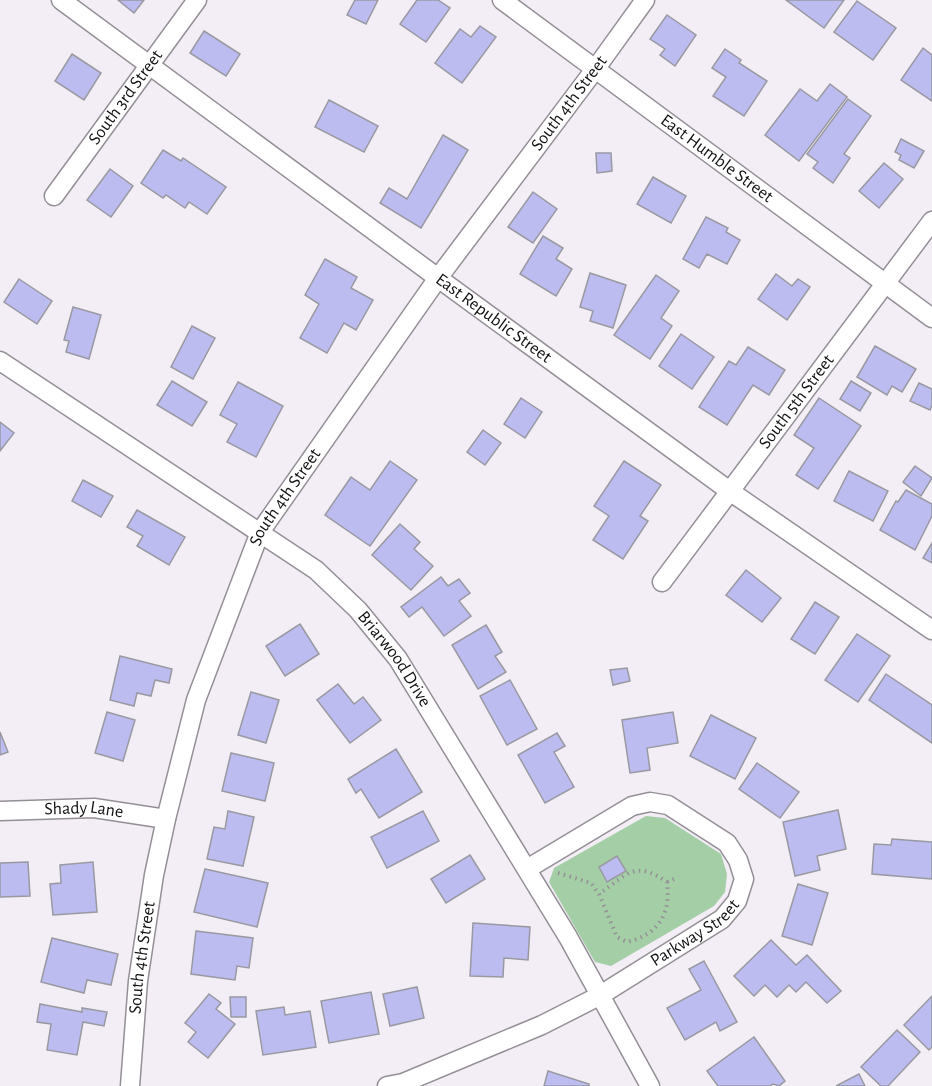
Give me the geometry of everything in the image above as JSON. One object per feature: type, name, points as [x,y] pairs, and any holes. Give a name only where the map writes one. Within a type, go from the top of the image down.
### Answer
[{"type":"street","name":"East Republic Street","points":[[60,0],[731,492],[932,630]]},
{"type":"street","name":"South 3rd Street","points":[[54,196],[197,0]]},
{"type":"street","name":"East Humble Street","points":[[502,0],[932,318]]},
{"type":"street","name":"South 4th Street","points":[[130,1086],[138,981],[154,875],[166,819],[196,700],[260,532],[438,278],[645,0]]},
{"type":"street","name":"South 5th Street","points":[[662,582],[932,221]]},
{"type":"street","name":"Briarwood Drive","points":[[0,361],[316,570],[358,610],[398,659],[527,869],[568,937],[650,1086]]},
{"type":"street","name":"Parkway Street","points":[[387,1086],[403,1083],[481,1051],[542,1025],[599,996],[722,919],[737,901],[744,879],[738,860],[727,843],[668,805],[650,802],[632,806],[527,869]]},
{"type":"street","name":"Shady Lane","points":[[0,811],[94,808],[166,819]]},
{"type":"path","points":[[527,869],[569,875],[591,883],[617,937],[627,942],[638,939],[658,926],[664,916],[668,895],[666,882],[653,872],[640,869],[631,871],[598,894]]},
{"type":"path","points":[[666,882],[674,879]]},
{"type":"green space","points":[[646,816],[665,818],[721,854],[727,874],[725,892],[714,906],[611,966],[595,962],[549,882],[554,868]]},
{"type":"building","points":[[118,0],[144,0],[134,13]]},
{"type":"building","points":[[355,0],[378,0],[366,24],[347,15]]},
{"type":"building","points":[[417,0],[438,0],[450,8],[426,42],[400,24]]},
{"type":"building","points":[[786,0],[844,0],[824,28]]},
{"type":"building","points":[[857,1],[896,28],[873,60],[834,32]]},
{"type":"building","points":[[667,15],[696,35],[675,66],[660,55],[665,49],[650,39]]},
{"type":"building","points":[[480,26],[496,37],[462,83],[435,63],[460,29],[471,37]]},
{"type":"building","points":[[204,31],[240,54],[226,76],[190,53]]},
{"type":"building","points":[[923,48],[932,55],[932,101],[901,80]]},
{"type":"building","points":[[725,49],[741,60],[739,63],[767,81],[744,116],[713,96],[726,77],[712,68]]},
{"type":"building","points":[[72,54],[101,73],[84,100],[55,81]]},
{"type":"building","points":[[830,84],[847,97],[799,161],[765,135],[800,89],[817,101]]},
{"type":"building","points":[[848,99],[871,116],[844,154],[850,158],[833,183],[813,168],[818,162],[807,154]]},
{"type":"building","points":[[329,100],[378,126],[364,152],[315,127]]},
{"type":"building","points":[[443,135],[468,150],[421,228],[380,203],[389,188],[407,199]]},
{"type":"building","points":[[901,139],[924,151],[914,168],[899,160],[901,155],[895,152]]},
{"type":"building","points":[[163,150],[181,161],[183,158],[226,187],[207,214],[189,202],[185,208],[166,195],[163,198],[141,183]]},
{"type":"building","points":[[596,153],[611,153],[612,171],[597,173]]},
{"type":"building","points":[[884,163],[903,179],[879,208],[859,191]]},
{"type":"building","points":[[110,169],[133,186],[111,217],[87,200]]},
{"type":"building","points":[[653,177],[686,196],[671,223],[637,204]]},
{"type":"building","points":[[533,192],[557,209],[533,243],[508,227]]},
{"type":"building","points":[[706,217],[728,228],[726,232],[740,240],[727,264],[707,254],[699,268],[683,259]]},
{"type":"building","points":[[543,236],[563,248],[556,259],[572,269],[556,296],[520,274]]},
{"type":"building","points":[[325,259],[357,277],[351,288],[373,300],[356,330],[344,323],[327,353],[300,338],[319,304],[305,295]]},
{"type":"building","points":[[590,273],[626,285],[613,328],[590,321],[593,311],[580,307]]},
{"type":"building","points":[[776,274],[792,286],[798,279],[810,287],[787,320],[758,299]]},
{"type":"building","points":[[656,275],[679,291],[661,318],[672,326],[650,359],[614,335]]},
{"type":"building","points":[[19,279],[52,301],[37,324],[4,302]]},
{"type":"building","points":[[73,307],[101,315],[89,359],[66,352],[69,341],[64,340]]},
{"type":"building","points":[[192,326],[215,338],[193,379],[171,367]]},
{"type":"building","points":[[681,334],[714,357],[692,389],[659,366]]},
{"type":"building","points":[[875,346],[916,369],[902,392],[892,386],[887,395],[857,377]]},
{"type":"building","points":[[748,347],[785,370],[769,395],[753,385],[727,425],[699,407],[729,361],[736,365]]},
{"type":"building","points":[[172,381],[207,402],[192,426],[157,405]]},
{"type":"building","points":[[851,381],[871,393],[860,411],[840,399]]},
{"type":"building","points":[[238,382],[283,406],[256,457],[227,442],[237,424],[220,415]]},
{"type":"building","points":[[919,383],[932,389],[930,410],[910,401]]},
{"type":"building","points":[[521,398],[542,412],[525,438],[504,424]]},
{"type":"building","points":[[819,398],[861,426],[818,489],[796,475],[814,448],[794,435]]},
{"type":"building","points":[[0,422],[14,433],[0,451]]},
{"type":"building","points":[[483,430],[501,443],[485,465],[467,452]]},
{"type":"building","points":[[390,461],[417,480],[370,546],[325,515],[351,477],[370,490]]},
{"type":"building","points":[[624,461],[661,485],[640,516],[648,521],[623,559],[593,540],[609,516],[594,506]]},
{"type":"building","points":[[915,466],[932,478],[921,496],[903,482]]},
{"type":"building","points":[[849,471],[888,491],[873,521],[834,501]]},
{"type":"building","points":[[83,480],[113,496],[101,517],[72,501]]},
{"type":"building","points":[[906,490],[932,504],[932,516],[915,550],[880,530],[896,501],[898,502]]},
{"type":"building","points":[[137,510],[185,537],[169,565],[137,546],[143,536],[127,527]]},
{"type":"building","points":[[400,524],[420,542],[414,549],[433,566],[411,590],[372,555]]},
{"type":"building","points":[[932,543],[932,563],[923,558]]},
{"type":"building","points":[[746,570],[781,598],[762,622],[726,595]]},
{"type":"building","points":[[441,577],[448,586],[459,579],[470,593],[459,601],[471,616],[444,636],[422,607],[409,617],[401,607]]},
{"type":"building","points":[[815,602],[839,617],[815,654],[791,639]]},
{"type":"building","points":[[300,624],[319,654],[285,676],[266,646]]},
{"type":"building","points":[[486,625],[502,652],[495,656],[506,672],[478,689],[452,645]]},
{"type":"building","points":[[857,634],[890,656],[858,702],[825,680]]},
{"type":"building","points":[[120,656],[172,669],[169,683],[155,680],[151,696],[137,693],[134,706],[110,700]]},
{"type":"building","points":[[627,668],[630,681],[613,685],[610,670]]},
{"type":"building","points":[[886,674],[932,705],[932,743],[869,700]]},
{"type":"building","points":[[510,680],[537,729],[507,745],[480,696]]},
{"type":"building","points":[[338,684],[354,704],[363,697],[381,720],[350,743],[317,700]]},
{"type":"building","points":[[251,692],[279,700],[266,743],[238,735]]},
{"type":"building","points":[[107,712],[135,720],[123,761],[95,753]]},
{"type":"building","points":[[673,712],[678,743],[647,748],[650,770],[630,773],[622,720]]},
{"type":"building","points":[[711,715],[756,738],[735,779],[690,756]]},
{"type":"building","points":[[0,732],[8,752],[0,755]]},
{"type":"building","points":[[557,733],[565,746],[554,752],[574,787],[545,803],[518,755]]},
{"type":"building","points":[[396,749],[422,792],[379,818],[361,789],[356,793],[348,779]]},
{"type":"building","points":[[231,753],[274,763],[265,801],[222,791]]},
{"type":"building","points":[[757,763],[799,792],[780,818],[739,789]]},
{"type":"building","points":[[838,810],[846,849],[817,856],[820,870],[795,876],[783,822]]},
{"type":"building","points":[[228,811],[254,817],[243,866],[207,859],[214,827],[225,829]]},
{"type":"building","points":[[423,811],[439,841],[387,868],[371,837]]},
{"type":"building","points":[[892,839],[932,842],[932,879],[872,874],[874,844],[891,845]]},
{"type":"building","points":[[470,855],[485,879],[446,903],[431,879]]},
{"type":"building","points":[[617,856],[626,871],[607,882],[599,867]]},
{"type":"building","points":[[28,862],[30,896],[0,897],[0,863]]},
{"type":"building","points":[[93,862],[97,912],[53,915],[50,884],[61,883],[60,865]]},
{"type":"building","points":[[205,869],[268,883],[257,927],[194,912]]},
{"type":"building","points":[[798,884],[828,893],[812,945],[782,936]]},
{"type":"building","points":[[473,923],[530,927],[528,960],[504,958],[503,977],[470,976]]},
{"type":"building","points":[[196,931],[253,938],[249,968],[237,966],[235,980],[191,974]]},
{"type":"building","points":[[52,938],[118,954],[111,985],[87,980],[84,993],[41,982]]},
{"type":"building","points":[[771,940],[796,965],[807,955],[841,991],[827,1003],[806,982],[796,992],[789,985],[777,997],[765,985],[754,996],[734,976]]},
{"type":"building","points":[[704,961],[737,1022],[720,1031],[716,1022],[685,1040],[667,1008],[701,990],[689,969]]},
{"type":"building","points":[[417,987],[424,1018],[390,1026],[383,994]]},
{"type":"building","points":[[371,992],[379,1034],[329,1043],[321,1001]]},
{"type":"building","points":[[209,994],[221,1003],[216,1009],[235,1024],[208,1058],[188,1042],[196,1032],[185,1023]]},
{"type":"building","points":[[932,996],[932,1047],[929,1050],[904,1025]]},
{"type":"building","points":[[230,997],[246,997],[246,1017],[231,1017]]},
{"type":"building","points":[[40,1004],[82,1012],[82,1008],[107,1012],[104,1026],[83,1022],[77,1055],[47,1050],[51,1024],[37,1022]]},
{"type":"building","points":[[284,1007],[285,1015],[310,1011],[316,1047],[263,1055],[256,1011]]},
{"type":"building","points":[[897,1030],[920,1052],[888,1086],[881,1086],[861,1067]]},
{"type":"building","points":[[754,1037],[785,1081],[779,1086],[773,1084],[770,1086],[718,1086],[707,1071]]},
{"type":"building","points":[[548,1071],[589,1084],[589,1086],[544,1086]]},
{"type":"building","points":[[859,1074],[865,1086],[836,1086]]}]
